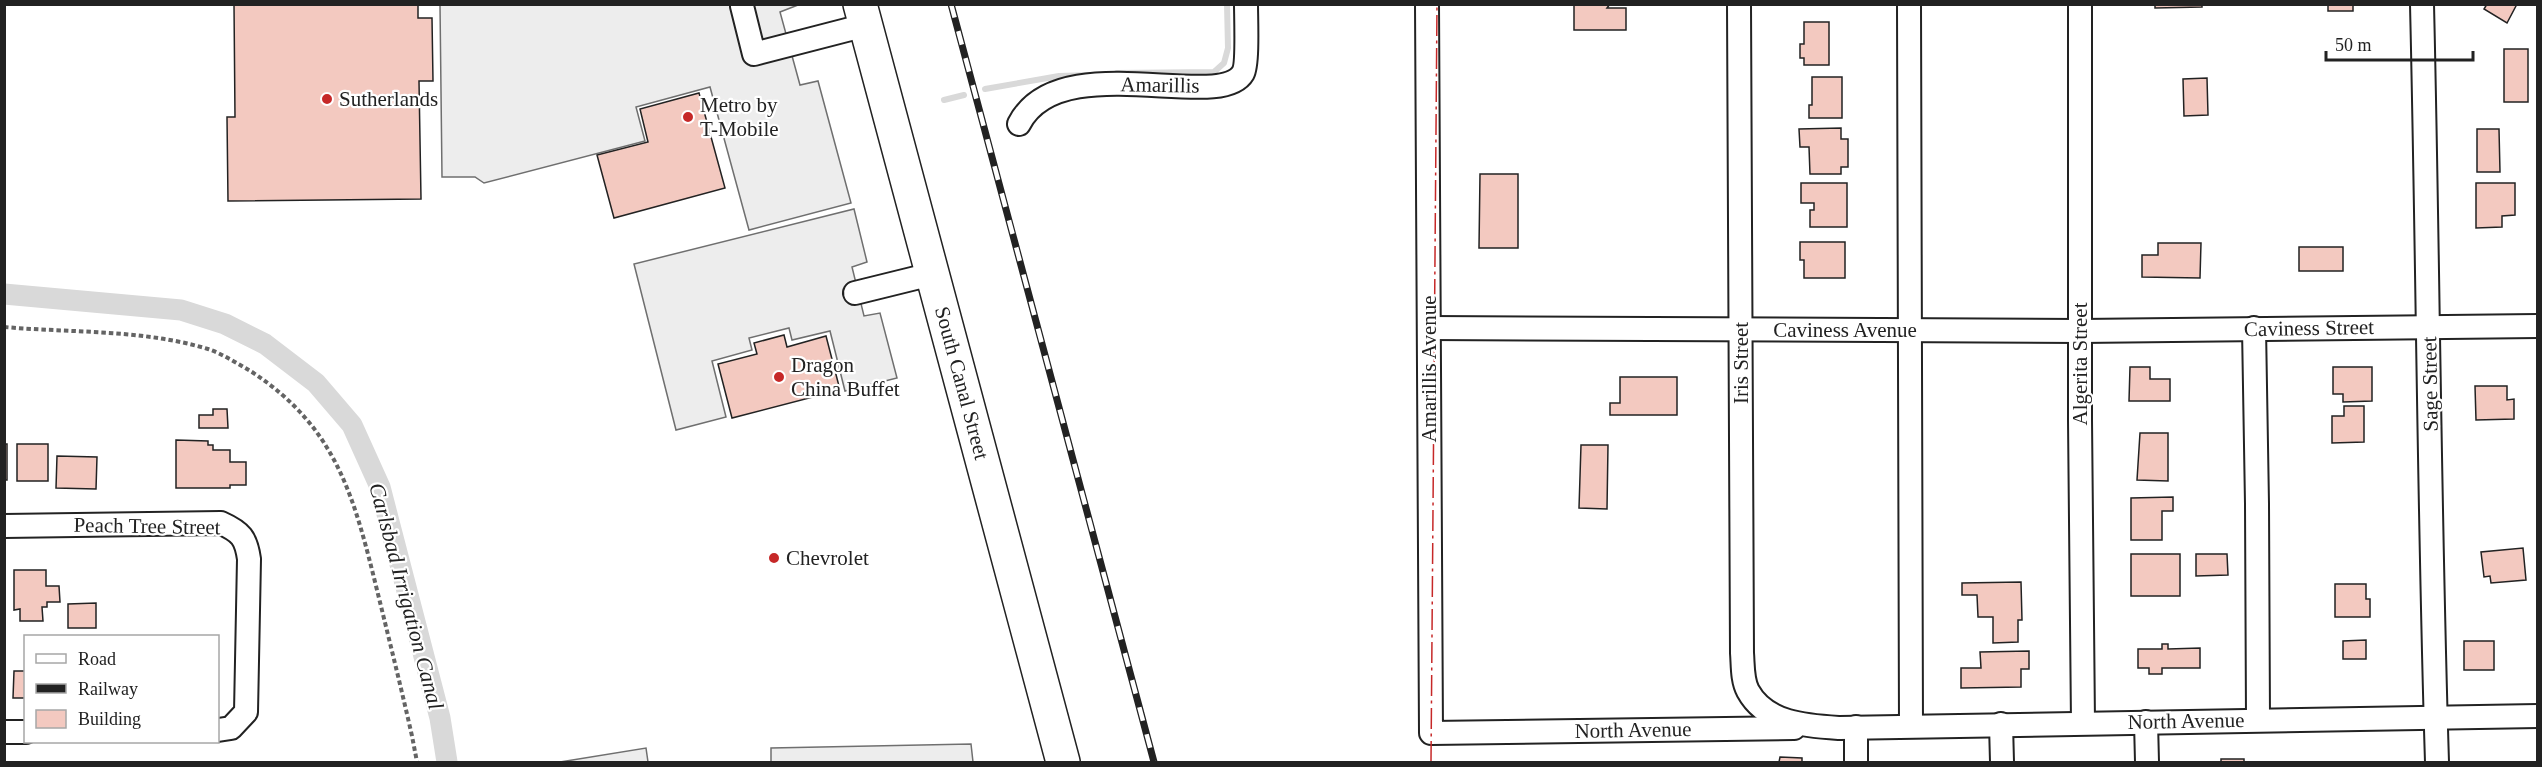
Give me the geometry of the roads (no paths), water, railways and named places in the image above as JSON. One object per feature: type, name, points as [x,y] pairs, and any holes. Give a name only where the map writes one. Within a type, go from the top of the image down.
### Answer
[{"type":"highway","name":"South Canal Street","points":[[863,15],[1063,762]]},
{"type":"street","name":"Amarillis","points":[[1019,124],[1026,110],[1041,98],[1072,88],[1152,84],[1208,86],[1226,84],[1237,79],[1245,67],[1246,4]]},
{"type":"street","name":"Amarillis Avenue","points":[[1427,4],[1431,733]]},
{"type":"street","name":"Iris Street","points":[[1739,4],[1744,677],[1748,690],[1768,712]]},
{"type":"street","points":[[1909,4],[1911,726]]},
{"type":"street","name":"Algerita Street","points":[[2080,4],[2083,723]]},
{"type":"street","name":"Sage Street","points":[[2422,4],[2437,762]]},
{"type":"street","points":[[742,6],[754,54],[863,15]]},
{"type":"street","points":[[855,293],[932,274]]},
{"type":"street","name":"Caviness Street","points":[[2081,331],[2538,326]]},
{"type":"street","name":"Caviness Avenue","points":[[1429,328],[2081,331]]},
{"type":"street","points":[[2254,328],[2258,720]]},
{"type":"street","name":"Peach Tree Street","points":[[4,526],[222,523],[236,530],[246,544],[249,559],[247,701],[246,712],[231,728],[219,730]]},
{"type":"street","name":"North Avenue","points":[[1768,712],[1790,722],[1845,727]]},
{"type":"street","name":"North Avenue","points":[[1431,733],[2538,716]]},
{"type":"street","points":[[2146,722],[2146,762]]},
{"type":"street","points":[[2001,724],[2002,762]]},
{"type":"street","points":[[1845,727],[1856,762]]},
{"type":"street","points":[[4,732],[24,732]]},
{"type":"waterway","points":[[1117,73],[1214,72],[1224,63],[1228,48],[1227,4]]},
{"type":"waterway","points":[[985,89],[1059,76],[1091,75]]},
{"type":"waterway","points":[[944,100],[964,95]]},
{"type":"waterway","name":"Carlsbad Irrigation Canal","points":[[4,294],[181,310],[225,324],[265,344],[316,383],[352,425],[380,487],[440,718],[447,762]]},
{"type":"railway","points":[[951,4],[1154,762]]},
{"type":"place","name":"Sutherlands","points":[[327,99]]},
{"type":"place","name":"Metro by T-Mobile","points":[[688,117]]},
{"type":"place","name":"Dragon China Buffet","points":[[779,377]]},
{"type":"place","name":"Chevrolet","points":[[774,558]]}]
